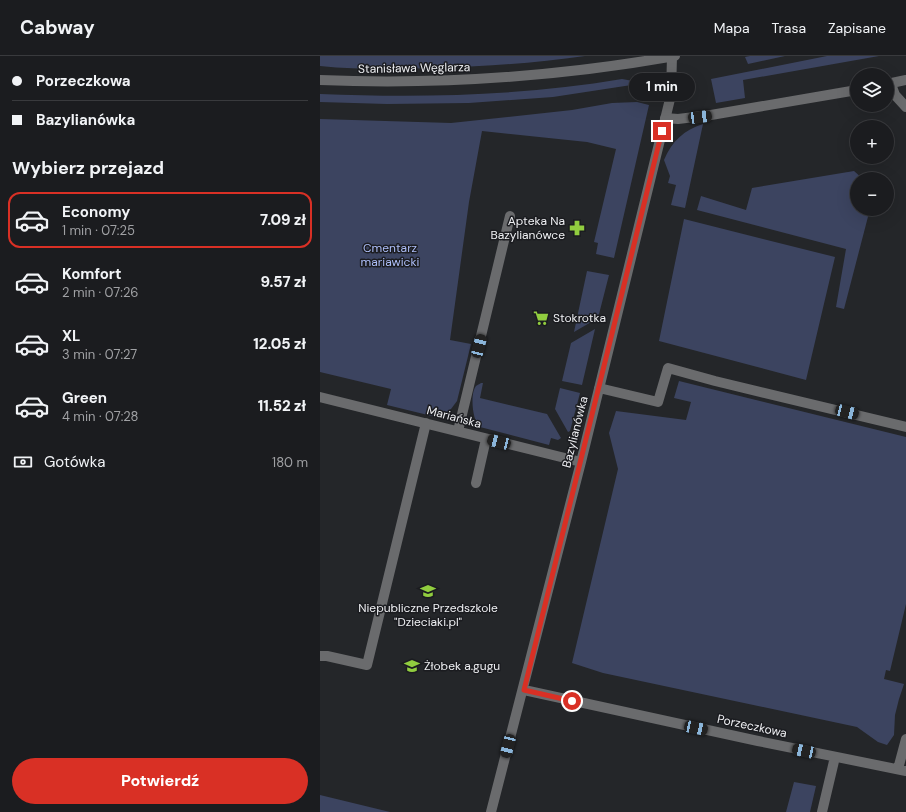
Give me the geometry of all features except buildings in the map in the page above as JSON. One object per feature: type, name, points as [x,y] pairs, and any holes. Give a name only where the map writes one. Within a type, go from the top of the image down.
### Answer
[{"type":"street","name":"Stanisława Węglarza","points":[[320,80],[422,82],[510,78],[622,65],[673,56]]},
{"type":"street","name":"Bazylianówka","points":[[492,812],[581,462],[671,96],[673,56]]},
{"type":"street","points":[[894,83],[906,80]]},
{"type":"street","points":[[665,118],[678,119],[718,114],[850,91]]},
{"type":"street","points":[[894,93],[906,107]]},
{"type":"street","points":[[458,432],[510,216]]},
{"type":"street","points":[[599,388],[658,402],[668,368],[906,427]]},
{"type":"street","name":"Mariańska","points":[[320,396],[581,462]]},
{"type":"street","points":[[320,656],[327,656],[367,665],[426,423]]},
{"type":"street","points":[[476,483],[486,439]]},
{"type":"street","name":"Porzeczkowa","points":[[524,690],[735,736],[902,770]]},
{"type":"street","points":[[902,770],[906,739]]},
{"type":"street","points":[[822,812],[835,757]]},
{"type":"green space","points":[[320,56],[585,56],[549,61],[494,65],[380,69],[320,66]]},
{"type":"green space","points":[[785,56],[748,64],[745,57]]},
{"type":"green space","points":[[827,56],[879,56],[743,80],[745,98],[716,103],[711,79]]},
{"type":"green space","points":[[622,79],[633,81],[638,84],[553,97],[469,103],[387,104],[320,102],[320,94],[396,96],[471,94],[547,89]]},
{"type":"green space","name":"Cmentarz mariawicki","points":[[637,102],[649,105],[614,258],[596,254],[598,243],[594,242],[616,149],[587,142],[482,131],[469,202],[450,340],[471,344],[457,401],[444,415],[436,417],[387,405],[391,389],[320,372],[320,119],[451,123],[572,110],[612,103]]},
{"type":"green space","points":[[703,124],[685,208],[671,205],[676,185],[668,183],[670,176],[664,160],[667,153],[679,137],[690,129]]},
{"type":"green space","points":[[854,171],[855,172],[850,172],[850,216],[868,216],[844,309],[836,307],[846,249],[697,210],[701,196],[746,210],[752,188]]},
{"type":"green space","points":[[684,219],[835,257],[806,380],[659,341]]},
{"type":"green space","points":[[587,271],[609,275],[598,318],[574,332]]},
{"type":"green space","points":[[595,329],[582,385],[562,381],[571,343]]},
{"type":"green space","points":[[679,381],[906,437],[906,604],[890,671],[886,670],[884,679],[904,684],[895,715],[894,735],[887,745],[878,742],[857,727],[603,673],[572,663],[618,469],[609,433],[616,411],[686,420],[691,402],[674,398]]},
{"type":"green space","points":[[483,383],[480,398],[547,414],[561,438],[558,440],[551,438],[549,445],[480,427],[475,419],[473,395],[476,386]]},
{"type":"green space","points":[[560,388],[580,393],[570,431],[568,432],[555,409]]},
{"type":"green space","points":[[794,782],[816,786],[810,812],[786,812]]},
{"type":"green space","points":[[320,795],[390,812],[320,812]]},
{"type":"place","name":"Apteka Na Bazylianówce","points":[[577,228]]},
{"type":"place","name":"Stokrotka","points":[[541,318]]},
{"type":"place","name":"Niepubliczne Przedszkole \"Dzieciaki.pl\"","points":[[428,591]]},
{"type":"place","name":"Żłobek a.gugu","points":[[412,666]]},
{"type":"route","points":[[572,701],[524,690],[662,131]]}]
